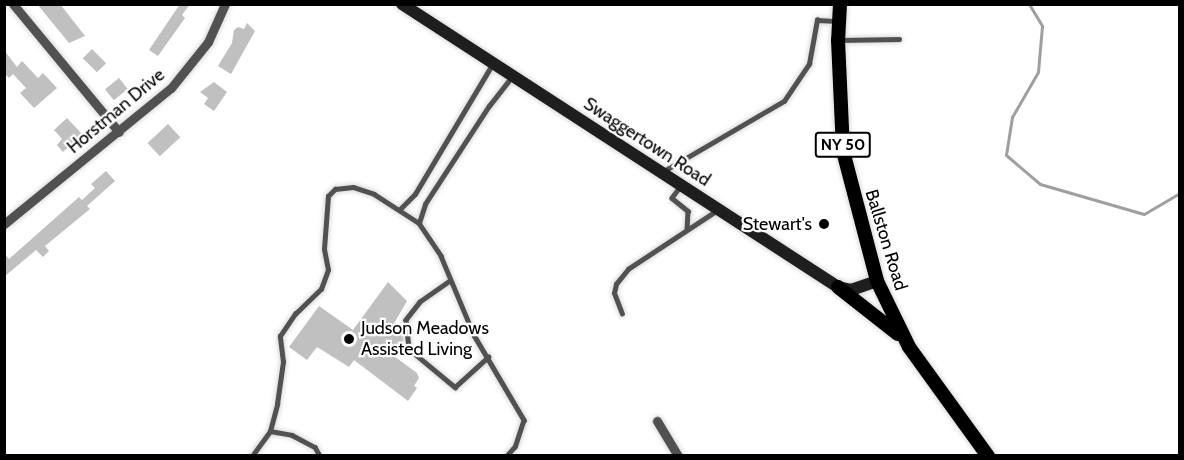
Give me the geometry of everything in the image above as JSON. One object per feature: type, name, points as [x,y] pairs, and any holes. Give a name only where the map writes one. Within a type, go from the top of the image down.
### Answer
[{"type":"main road","name":"Ballston Road","points":[[840,4],[838,40],[843,151],[877,280],[909,347],[988,456]]},
{"type":"main road","points":[[838,287],[894,329],[909,347]]},
{"type":"street","points":[[14,4],[119,132]]},
{"type":"street","name":"Horstman Drive","points":[[4,224],[119,132],[191,68],[208,42],[225,4]]},
{"type":"street","name":"Swaggertown Road","points":[[402,4],[838,287]]},
{"type":"street","points":[[838,287],[851,290],[877,280]]},
{"type":"street","points":[[657,421],[678,456]]},
{"type":"lane","points":[[662,173],[784,101],[809,64],[817,20],[839,21]]},
{"type":"lane","points":[[838,40],[899,39]]},
{"type":"lane","points":[[400,209],[415,194],[493,64]]},
{"type":"lane","points":[[419,223],[431,194],[513,77]]},
{"type":"lane","points":[[681,185],[672,198],[688,211],[687,229]]},
{"type":"lane","points":[[252,456],[270,431],[283,362],[280,336],[295,314],[321,289],[328,270],[324,249],[328,196],[335,189],[353,188],[374,194],[419,223],[441,256],[450,281],[488,357],[524,420],[515,447],[507,456]]},
{"type":"lane","points":[[622,314],[616,303],[616,284],[644,255],[718,209]]},
{"type":"lane","points":[[450,281],[420,302],[406,320],[409,350],[455,387],[488,357]]},
{"type":"lane","points":[[270,431],[292,435],[315,447],[320,456]]},
{"type":"building","points":[[37,4],[60,4],[85,36],[69,43]]},
{"type":"building","points":[[180,4],[190,4],[182,15],[185,18],[158,56],[149,50]]},
{"type":"building","points":[[247,23],[255,31],[231,74],[218,66],[232,43],[234,30],[238,27],[244,29]]},
{"type":"building","points":[[92,49],[106,63],[97,72],[83,58]]},
{"type":"building","points":[[4,50],[17,67],[22,61],[38,78],[43,73],[57,88],[34,108],[20,93],[26,88],[13,74],[9,78],[4,73]]},
{"type":"building","points":[[119,78],[128,89],[114,100],[105,89]]},
{"type":"building","points":[[214,82],[227,92],[214,111],[204,104],[208,98],[200,92]]},
{"type":"building","points":[[67,118],[82,134],[63,152],[57,145],[62,139],[54,130]]},
{"type":"building","points":[[168,124],[180,137],[160,156],[148,143]]},
{"type":"building","points":[[106,171],[115,181],[87,206],[90,209],[45,246],[49,251],[43,257],[36,250],[4,277],[4,253],[9,259],[79,197],[82,200],[95,188],[91,184]]},
{"type":"building","name":"Judson Meadows Assisted Living","points":[[388,282],[407,301],[392,327],[403,335],[404,345],[383,348],[417,373],[419,378],[414,386],[417,388],[408,401],[354,360],[349,367],[317,347],[307,360],[289,347],[319,306],[353,330]]},
{"type":"waterway","points":[[1029,4],[1042,26],[1038,72],[1012,117],[1006,155],[1040,184],[1144,214],[1180,193]]},
{"type":"place","name":"Stewart's","points":[[824,224]]},
{"type":"place","name":"Judson Meadows Assisted Living","points":[[349,339]]}]
